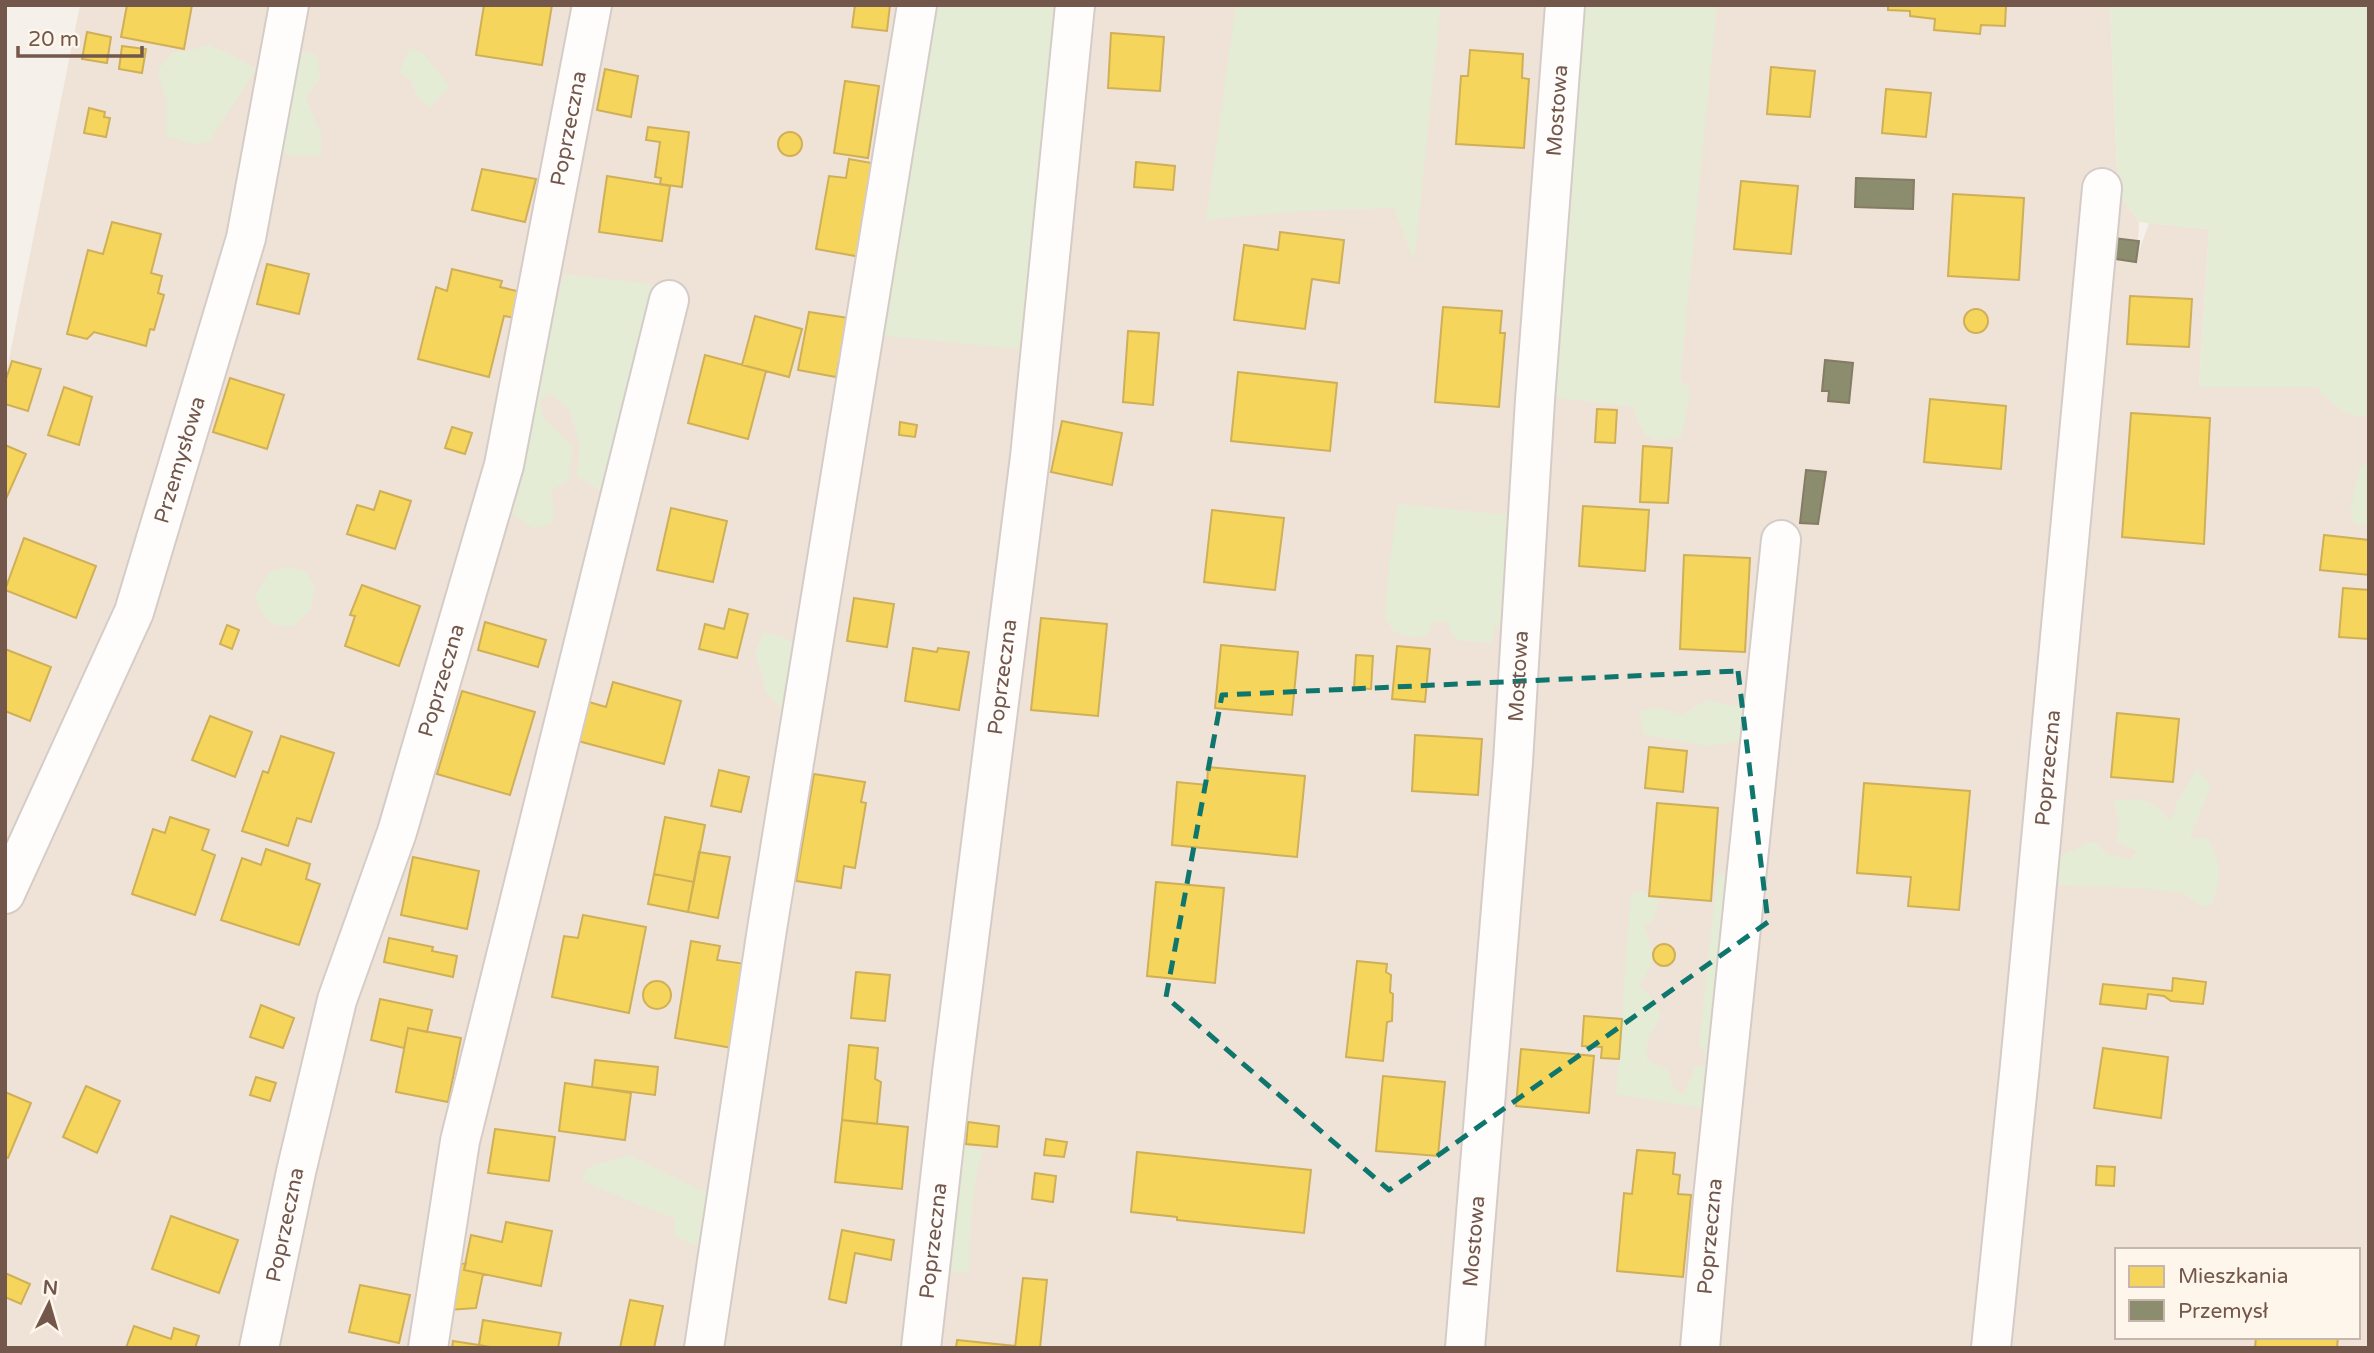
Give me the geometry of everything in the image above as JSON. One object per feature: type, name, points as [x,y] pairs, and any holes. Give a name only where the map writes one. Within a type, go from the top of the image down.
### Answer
[{"type":"street","name":"Przemysłowa","points":[[5,894],[134,612],[246,238],[289,5]]},
{"type":"street","name":"Poprzeczna","points":[[259,1348],[296,1172],[337,1000],[397,832],[505,465],[592,5]]},
{"type":"street","points":[[704,1348],[769,915],[917,5]]},
{"type":"street","name":"Poprzeczna","points":[[921,1348],[952,1073],[1030,457],[1075,5]]},
{"type":"street","name":"Mostowa","points":[[1465,1348],[1513,762],[1535,400],[1565,5]]},
{"type":"street","name":"Poprzeczna","points":[[1990,1348],[2020,1065],[2102,188]]},
{"type":"street","points":[[428,1348],[460,1141],[669,300]]},
{"type":"street","name":"Poprzeczna","points":[[1700,1348],[1781,540]]},
{"type":"highlighted area","points":[[1738,671],[1768,922],[1389,1190],[1166,997],[1222,695]]},
{"type":"shaded area","points":[[80,5],[2110,5],[2118,192],[2139,222],[2137,257],[2149,223],[2209,229],[2199,387],[2369,385],[2369,1348],[5,1348],[5,379]]},
{"type":"green space","points":[[914,5],[1075,5],[1041,351],[878,335]]},
{"type":"green space","points":[[1236,5],[1441,5],[1414,262],[1394,208],[1296,211],[1206,220]]},
{"type":"green space","points":[[1573,5],[1717,5],[1680,381],[1689,387],[1690,395],[1681,437],[1656,440],[1647,436],[1640,427],[1634,407],[1549,397]]},
{"type":"green space","points":[[2110,5],[2369,5],[2369,417],[2349,414],[2338,408],[2325,394],[2321,394],[2319,387],[2199,387],[2209,229],[2139,222],[2118,192]]},
{"type":"green space","points":[[208,45],[256,69],[209,142],[193,144],[166,136],[166,101],[158,76],[161,67],[174,52]]},
{"type":"green space","points":[[410,48],[423,53],[449,87],[430,107],[416,95],[411,80],[399,72]]},
{"type":"green space","points":[[292,49],[317,55],[320,78],[306,98],[321,135],[321,155],[289,156],[272,144]]},
{"type":"green space","points":[[564,274],[666,286],[608,495],[577,476],[580,446],[570,410],[550,393],[540,399],[543,417],[572,447],[569,480],[551,490],[554,511],[551,524],[533,528],[505,509]]},
{"type":"green space","points":[[2369,460],[2369,525],[2354,524],[2350,512],[2360,468]]},
{"type":"green space","points":[[1398,504],[1518,516],[1509,627],[1496,626],[1491,643],[1457,640],[1449,629],[1450,622],[1434,621],[1429,634],[1415,638],[1394,632],[1385,617]]},
{"type":"green space","points":[[291,567],[307,573],[315,587],[311,609],[293,626],[277,625],[264,616],[255,597],[269,572]]},
{"type":"green space","points":[[763,632],[785,638],[802,650],[783,710],[765,691],[755,655]]},
{"type":"green space","points":[[1707,700],[1745,708],[1741,741],[1708,746],[1644,735],[1639,711],[1659,708],[1682,715]]},
{"type":"green space","points":[[2197,769],[2211,786],[2190,838],[2208,838],[2215,855],[2219,878],[2211,904],[2203,907],[2183,893],[2143,888],[2060,885],[2055,875],[2058,856],[2094,842],[2107,854],[2130,860],[2137,851],[2116,841],[2119,823],[2114,800],[2146,801],[2171,821],[2177,802]]},
{"type":"green space","points":[[1717,874],[1742,875],[1722,1111],[1616,1094],[1631,893],[1642,891],[1649,896],[1660,897],[1654,920],[1644,926],[1652,957],[1639,986],[1651,996],[1661,1016],[1648,1042],[1646,1054],[1647,1060],[1669,1071],[1673,1088],[1683,1095],[1696,1066],[1704,1067],[1706,1054],[1699,1045]]},
{"type":"green space","points":[[963,1145],[982,1151],[973,1196],[969,1273],[945,1271]]},
{"type":"green space","points":[[629,1155],[700,1190],[717,1193],[711,1238],[694,1245],[675,1235],[675,1218],[582,1181],[587,1168]]},
{"type":"building: Mieszkania","points":[[127,5],[192,5],[184,49],[121,37]]},
{"type":"building: Mieszkania","points":[[484,5],[552,5],[542,65],[476,55]]},
{"type":"building: Mieszkania","points":[[855,5],[890,5],[887,31],[852,27]]},
{"type":"building: Mieszkania","points":[[1888,5],[2006,5],[2005,26],[1981,25],[1980,34],[1934,30],[1935,19],[1910,16],[1910,11],[1888,10]]},
{"type":"building: Mieszkania","points":[[87,32],[111,37],[107,63],[82,59]]},
{"type":"building: Mieszkania","points":[[1111,33],[1164,37],[1160,91],[1108,88]]},
{"type":"building: Mieszkania","points":[[122,46],[146,49],[142,73],[119,69]]},
{"type":"building: Mieszkania","points":[[1470,50],[1523,54],[1522,78],[1529,79],[1524,148],[1456,144],[1461,76],[1468,76]]},
{"type":"building: Mieszkania","points":[[1771,67],[1815,71],[1810,117],[1767,114]]},
{"type":"building: Mieszkania","points":[[605,69],[638,76],[631,117],[597,110]]},
{"type":"building: Mieszkania","points":[[845,81],[879,86],[868,158],[834,153]]},
{"type":"building: Mieszkania","points":[[1886,89],[1931,93],[1926,137],[1882,133]]},
{"type":"building: Mieszkania","points":[[89,108],[105,112],[104,117],[110,118],[106,137],[84,133]]},
{"type":"building: Mieszkania","points":[[648,127],[689,132],[682,187],[660,184],[661,178],[655,177],[660,142],[646,140]]},
{"type":"building: Mieszkania","points":[[790,132],[799,135],[802,144],[799,153],[790,156],[781,153],[778,144],[781,135]]},
{"type":"building: Mieszkania","points":[[849,159],[888,166],[872,259],[816,249],[829,176],[846,178]]},
{"type":"building: Mieszkania","points":[[1136,162],[1175,166],[1173,190],[1134,187]]},
{"type":"building: Mieszkania","points":[[482,169],[536,179],[525,222],[472,210]]},
{"type":"building: Mieszkania","points":[[607,176],[670,186],[662,241],[599,232]]},
{"type":"building: Mieszkania","points":[[1741,181],[1798,186],[1791,254],[1734,249]]},
{"type":"building: Mieszkania","points":[[1953,194],[2024,198],[2019,280],[1948,276]]},
{"type":"building: Mieszkania","points":[[112,222],[161,234],[151,273],[162,276],[158,293],[164,295],[154,330],[150,329],[146,346],[94,332],[87,339],[67,334],[88,250],[103,254]]},
{"type":"building: Mieszkania","points":[[1280,232],[1344,240],[1339,283],[1312,279],[1305,329],[1234,320],[1244,245],[1278,250]]},
{"type":"building: Mieszkania","points":[[267,264],[309,274],[299,314],[257,304]]},
{"type":"building: Mieszkania","points":[[452,269],[502,281],[500,287],[521,292],[515,318],[504,316],[489,377],[418,359],[436,287],[447,291]]},
{"type":"building: Mieszkania","points":[[2130,296],[2192,299],[2189,347],[2127,344]]},
{"type":"building: Mieszkania","points":[[1443,307],[1502,311],[1500,333],[1505,333],[1499,407],[1435,402]]},
{"type":"building: Mieszkania","points":[[1976,309],[1985,312],[1988,321],[1985,330],[1976,333],[1967,330],[1964,321],[1967,312]]},
{"type":"building: Mieszkania","points":[[809,312],[862,320],[845,363],[839,362],[836,377],[798,370]]},
{"type":"building: Mieszkania","points":[[755,316],[802,329],[789,377],[742,365]]},
{"type":"building: Mieszkania","points":[[1128,331],[1159,333],[1153,405],[1123,402]]},
{"type":"building: Mieszkania","points":[[705,355],[766,371],[748,439],[688,423]]},
{"type":"building: Mieszkania","points":[[12,361],[41,369],[28,411],[5,404],[5,382]]},
{"type":"building: Mieszkania","points":[[1238,372],[1337,383],[1330,451],[1231,441]]},
{"type":"building: Mieszkania","points":[[230,378],[284,395],[267,449],[213,432]]},
{"type":"building: Mieszkania","points":[[64,387],[92,397],[79,445],[48,435]]},
{"type":"building: Mieszkania","points":[[1930,399],[2006,406],[2001,469],[1924,462]]},
{"type":"building: Mieszkania","points":[[1597,409],[1617,410],[1615,443],[1595,442]]},
{"type":"building: Mieszkania","points":[[2131,413],[2210,418],[2204,544],[2122,537]]},
{"type":"building: Mieszkania","points":[[1062,421],[1122,433],[1112,485],[1051,472]]},
{"type":"building: Mieszkania","points":[[900,422],[917,425],[915,437],[899,435]]},
{"type":"building: Mieszkania","points":[[452,427],[472,433],[465,454],[445,448]]},
{"type":"building: Mieszkania","points":[[5,445],[26,454],[5,501]]},
{"type":"building: Mieszkania","points":[[1643,446],[1672,448],[1668,503],[1640,502]]},
{"type":"building: Mieszkania","points":[[380,491],[411,501],[395,549],[347,534],[357,505],[374,510]]},
{"type":"building: Mieszkania","points":[[1583,506],[1649,510],[1645,571],[1579,566]]},
{"type":"building: Mieszkania","points":[[671,508],[727,521],[713,582],[657,570]]},
{"type":"building: Mieszkania","points":[[1212,510],[1284,518],[1275,590],[1204,582]]},
{"type":"building: Mieszkania","points":[[2324,535],[2369,540],[2369,575],[2320,570]]},
{"type":"building: Mieszkania","points":[[24,538],[96,566],[76,618],[5,590]]},
{"type":"building: Mieszkania","points":[[1684,555],[1750,558],[1745,652],[1680,649]]},
{"type":"building: Mieszkania","points":[[362,585],[420,606],[399,666],[345,646],[355,616],[350,615]]},
{"type":"building: Mieszkania","points":[[2343,588],[2369,590],[2369,639],[2339,637]]},
{"type":"building: Mieszkania","points":[[854,598],[894,604],[887,647],[847,641]]},
{"type":"building: Mieszkania","points":[[729,609],[748,614],[737,658],[699,649],[705,624],[724,629]]},
{"type":"building: Mieszkania","points":[[1041,618],[1107,624],[1098,716],[1031,710]]},
{"type":"building: Mieszkania","points":[[485,622],[546,640],[538,667],[478,650]]},
{"type":"building: Mieszkania","points":[[227,625],[239,630],[232,649],[220,644]]},
{"type":"building: Mieszkania","points":[[1221,645],[1298,652],[1292,715],[1215,708]]},
{"type":"building: Mieszkania","points":[[1397,646],[1430,649],[1425,702],[1392,699]]},
{"type":"building: Mieszkania","points":[[913,648],[937,652],[938,648],[969,652],[959,710],[905,701]]},
{"type":"building: Mieszkania","points":[[5,649],[51,667],[30,721],[5,711]]},
{"type":"building: Mieszkania","points":[[1356,655],[1373,656],[1371,689],[1354,688]]},
{"type":"building: Mieszkania","points":[[613,682],[681,701],[664,764],[578,741],[589,702],[606,707]]},
{"type":"building: Mieszkania","points":[[462,691],[535,712],[510,795],[437,774]]},
{"type":"building: Mieszkania","points":[[2117,713],[2179,719],[2173,782],[2111,777]]},
{"type":"building: Mieszkania","points":[[210,716],[252,732],[235,777],[192,760]]},
{"type":"building: Mieszkania","points":[[1415,735],[1482,739],[1478,795],[1412,791]]},
{"type":"building: Mieszkania","points":[[281,736],[334,753],[311,822],[297,818],[288,846],[242,831],[263,771],[268,773]]},
{"type":"building: Mieszkania","points":[[1649,747],[1687,751],[1683,792],[1645,788]]},
{"type":"building: Mieszkania","points":[[1208,767],[1305,776],[1297,857],[1172,845],[1177,782],[1207,785]]},
{"type":"building: Mieszkania","points":[[719,770],[749,777],[741,812],[711,806]]},
{"type":"building: Mieszkania","points":[[814,774],[865,782],[861,802],[866,803],[855,868],[844,866],[841,888],[796,881]]},
{"type":"building: Mieszkania","points":[[1864,783],[1970,791],[1959,910],[1908,906],[1911,877],[1857,873]]},
{"type":"building: Mieszkania","points":[[1657,803],[1718,808],[1711,901],[1649,896]]},
{"type":"building: Mieszkania","points":[[170,817],[209,830],[202,850],[215,855],[195,915],[132,894],[153,829],[165,833]]},
{"type":"building: Mieszkania","points":[[665,817],[705,825],[694,882],[654,874]]},
{"type":"building: Mieszkania","points":[[266,849],[310,864],[306,879],[320,884],[299,945],[221,920],[242,858],[261,865]]},
{"type":"building: Mieszkania","points":[[699,852],[730,857],[718,918],[688,912]]},
{"type":"building: Mieszkania","points":[[413,857],[479,871],[467,929],[401,915]]},
{"type":"building: Mieszkania","points":[[654,874],[694,882],[688,912],[648,904]]},
{"type":"building: Mieszkania","points":[[1156,882],[1224,888],[1215,983],[1147,976]]},
{"type":"building: Mieszkania","points":[[583,915],[646,927],[629,1013],[552,997],[564,936],[578,938]]},
{"type":"building: Mieszkania","points":[[389,938],[433,947],[432,951],[457,956],[453,977],[384,962]]},
{"type":"building: Mieszkania","points":[[691,941],[720,946],[717,960],[753,965],[738,1049],[675,1038]]},
{"type":"building: Mieszkania","points":[[1664,944],[1672,947],[1675,955],[1672,963],[1664,966],[1656,963],[1653,955],[1656,947]]},
{"type":"building: Mieszkania","points":[[1357,961],[1387,964],[1386,972],[1391,975],[1392,1021],[1387,1022],[1383,1061],[1346,1057]]},
{"type":"building: Mieszkania","points":[[856,972],[890,975],[885,1021],[851,1018]]},
{"type":"building: Mieszkania","points":[[2173,978],[2206,982],[2203,1004],[2171,1001],[2164,996],[2148,994],[2146,1009],[2100,1004],[2103,984],[2172,991]]},
{"type":"building: Mieszkania","points":[[657,981],[667,985],[671,995],[667,1005],[657,1009],[647,1005],[643,995],[647,985]]},
{"type":"building: Mieszkania","points":[[380,999],[432,1010],[427,1032],[408,1028],[404,1048],[371,1040]]},
{"type":"building: Mieszkania","points":[[261,1005],[294,1018],[283,1048],[250,1037]]},
{"type":"building: Mieszkania","points":[[1584,1016],[1622,1019],[1619,1059],[1601,1058],[1602,1047],[1582,1046]]},
{"type":"building: Mieszkania","points":[[408,1028],[461,1038],[448,1102],[396,1092]]},
{"type":"building: Mieszkania","points":[[849,1045],[878,1048],[875,1079],[881,1082],[877,1124],[842,1120]]},
{"type":"building: Mieszkania","points":[[2103,1048],[2168,1057],[2161,1118],[2094,1108]]},
{"type":"building: Mieszkania","points":[[1521,1049],[1594,1056],[1589,1113],[1516,1106]]},
{"type":"building: Mieszkania","points":[[595,1060],[658,1067],[655,1095],[592,1087]]},
{"type":"building: Mieszkania","points":[[1383,1076],[1445,1082],[1438,1156],[1376,1151]]},
{"type":"building: Mieszkania","points":[[256,1077],[276,1083],[270,1101],[250,1095]]},
{"type":"building: Mieszkania","points":[[565,1083],[631,1093],[625,1140],[559,1131]]},
{"type":"building: Mieszkania","points":[[86,1086],[120,1101],[97,1153],[63,1137]]},
{"type":"building: Mieszkania","points":[[5,1092],[31,1103],[8,1158],[5,1157]]},
{"type":"building: Mieszkania","points":[[842,1120],[908,1127],[902,1189],[835,1182]]},
{"type":"building: Mieszkania","points":[[968,1122],[999,1126],[997,1147],[966,1144]]},
{"type":"building: Mieszkania","points":[[495,1129],[555,1137],[549,1181],[488,1173]]},
{"type":"building: Mieszkania","points":[[1046,1139],[1067,1142],[1064,1157],[1044,1155]]},
{"type":"building: Mieszkania","points":[[1637,1150],[1675,1153],[1673,1174],[1680,1175],[1678,1194],[1691,1195],[1683,1277],[1617,1271],[1624,1193],[1632,1194]]},
{"type":"building: Mieszkania","points":[[1137,1152],[1311,1170],[1304,1233],[1177,1220],[1177,1217],[1131,1212]]},
{"type":"building: Mieszkania","points":[[2097,1166],[2115,1167],[2114,1186],[2096,1185]]},
{"type":"building: Mieszkania","points":[[1035,1173],[1056,1176],[1053,1202],[1032,1199]]},
{"type":"building: Mieszkania","points":[[171,1216],[238,1240],[219,1293],[152,1269]]},
{"type":"building: Mieszkania","points":[[506,1222],[552,1231],[541,1286],[464,1270],[471,1235],[502,1242]]},
{"type":"building: Mieszkania","points":[[842,1230],[894,1240],[891,1260],[855,1253],[846,1303],[829,1299]]},
{"type":"building: Mieszkania","points":[[466,1263],[464,1270],[483,1274],[476,1308],[448,1310],[455,1265]]},
{"type":"building: Mieszkania","points":[[5,1273],[30,1284],[21,1304],[5,1297]]},
{"type":"building: Mieszkania","points":[[1023,1278],[1047,1280],[1040,1348],[1015,1348]]},
{"type":"building: Mieszkania","points":[[360,1285],[410,1295],[399,1343],[349,1332]]},
{"type":"building: Mieszkania","points":[[630,1300],[663,1306],[654,1348],[620,1348]]},
{"type":"building: Mieszkania","points":[[483,1320],[561,1333],[558,1348],[495,1348],[479,1345]]},
{"type":"building: Mieszkania","points":[[134,1326],[171,1339],[174,1328],[199,1336],[195,1348],[126,1348]]},
{"type":"building: Mieszkania","points":[[2256,1339],[2338,1339],[2337,1348],[2255,1348]]},
{"type":"building: Mieszkania","points":[[957,1340],[1015,1346],[1015,1348],[956,1348]]},
{"type":"building: Mieszkania","points":[[453,1341],[479,1345],[495,1348],[452,1348]]},
{"type":"building: Przemysł","points":[[1856,178],[1914,180],[1913,209],[1855,207]]},
{"type":"building: Przemysł","points":[[2105,237],[2139,241],[2136,262],[2102,257]]},
{"type":"building: Przemysł","points":[[1825,360],[1853,363],[1849,403],[1828,401],[1829,391],[1822,391]]},
{"type":"building: Przemysł","points":[[1806,470],[1826,472],[1818,524],[1800,523]]}]
